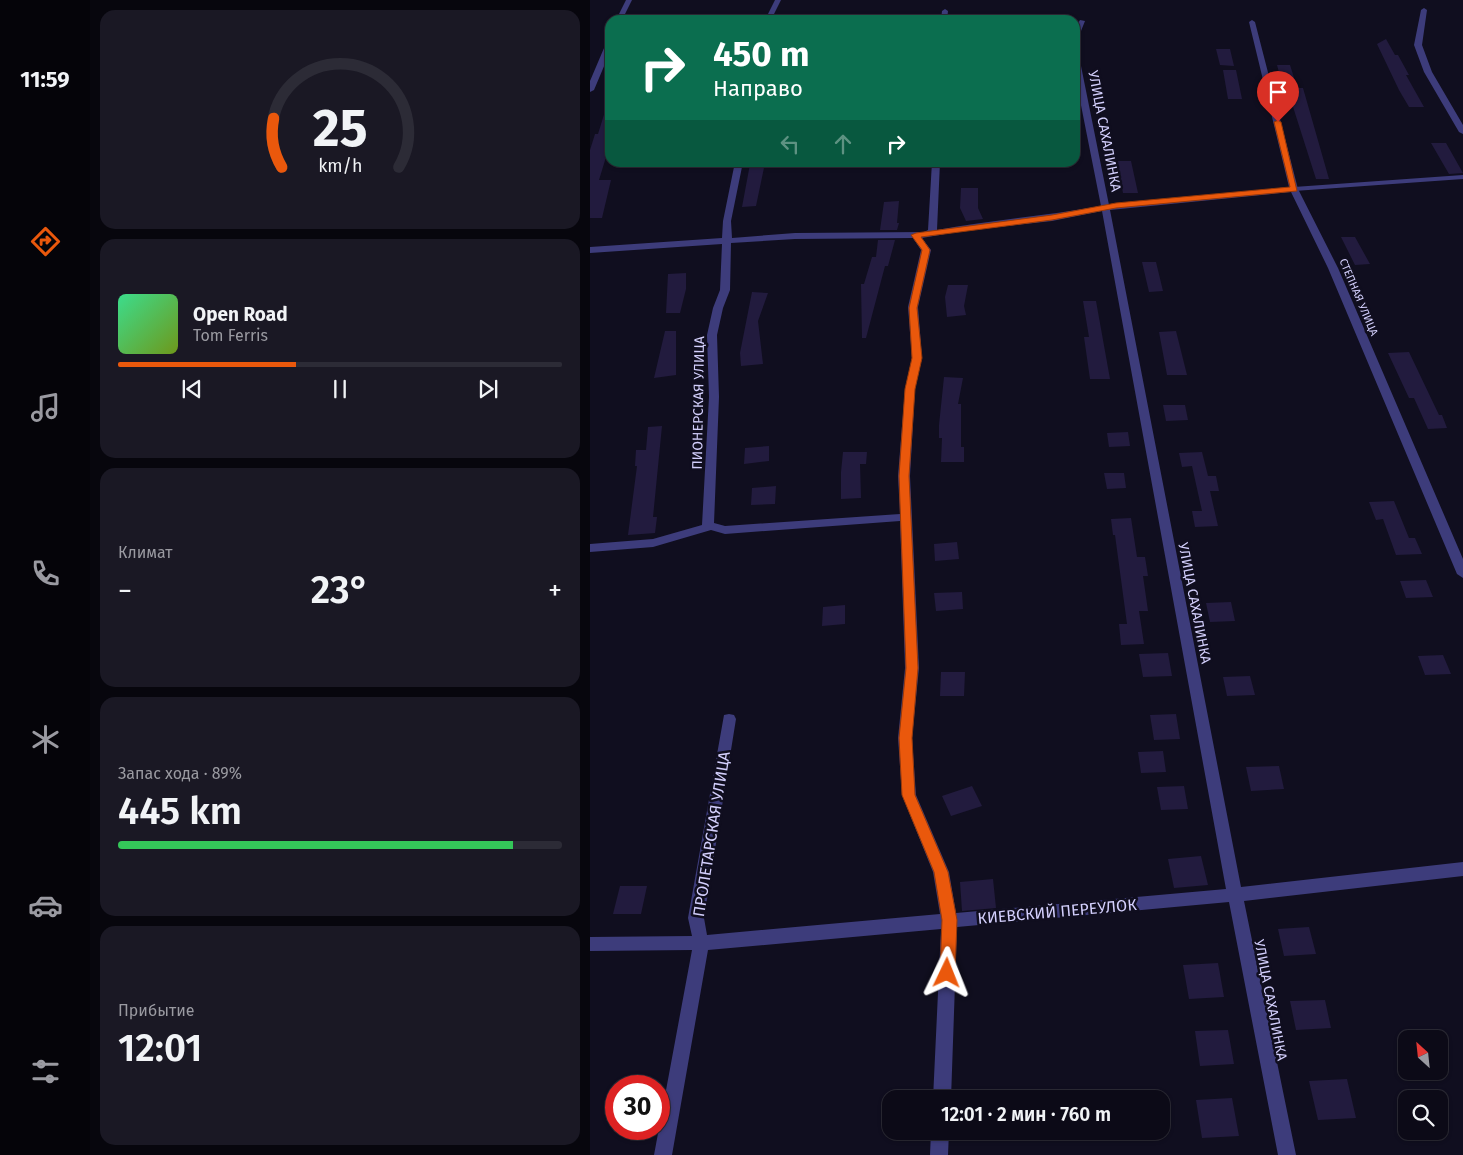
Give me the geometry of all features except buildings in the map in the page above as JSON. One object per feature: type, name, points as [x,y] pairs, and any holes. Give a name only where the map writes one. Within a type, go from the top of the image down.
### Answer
[{"type":"street","points":[[622,15],[629,0]]},
{"type":"street","points":[[770,15],[778,0]]},
{"type":"street","points":[[1424,10],[1418,45],[1428,72],[1463,132]]},
{"type":"street","points":[[945,11],[945,15]]},
{"type":"street","points":[[1080,25],[1082,21]]},
{"type":"street","name":"СТЕПНАЯ УЛИЦА","points":[[1252,22],[1294,189],[1333,268],[1463,574]]},
{"type":"street","points":[[590,90],[605,55]]},
{"type":"street","name":"УЛИЦА САХАЛИНКА","points":[[1080,82],[1134,352],[1235,895],[1287,1155]]},
{"type":"street","name":"ПИОНЕРСКАЯ УЛИЦА","points":[[708,527],[714,397],[712,335],[718,308],[725,290],[727,221],[738,167]]},
{"type":"street","points":[[921,235],[932,230],[936,167]]},
{"type":"street","points":[[590,250],[795,236],[921,235],[1116,206],[1294,189]]},
{"type":"street","points":[[921,235],[926,250],[913,308],[917,358],[910,389],[904,476],[912,668],[905,738],[909,795],[941,872],[950,920],[942,1090]]},
{"type":"street","points":[[590,548],[653,543],[708,527],[725,530],[906,517]]},
{"type":"street","name":"ПРОЛЕТАРСКАЯ УЛИЦА","points":[[663,1155],[701,943],[696,918],[729,719]]},
{"type":"street","name":"КИЕВСКИЙ ПЕРЕУЛОК","points":[[590,944],[701,943],[1235,895],[1463,869]]},
{"type":"street","points":[[939,1155],[940,1140]]},
{"type":"lane","points":[[1294,189],[1463,177]]},
{"type":"route","points":[[947,973],[950,920],[941,872],[909,795],[905,738],[912,668],[904,476],[910,389],[917,358],[913,308],[926,250],[916,235],[1052,218],[1116,206],[1294,189],[1278,122]]}]
